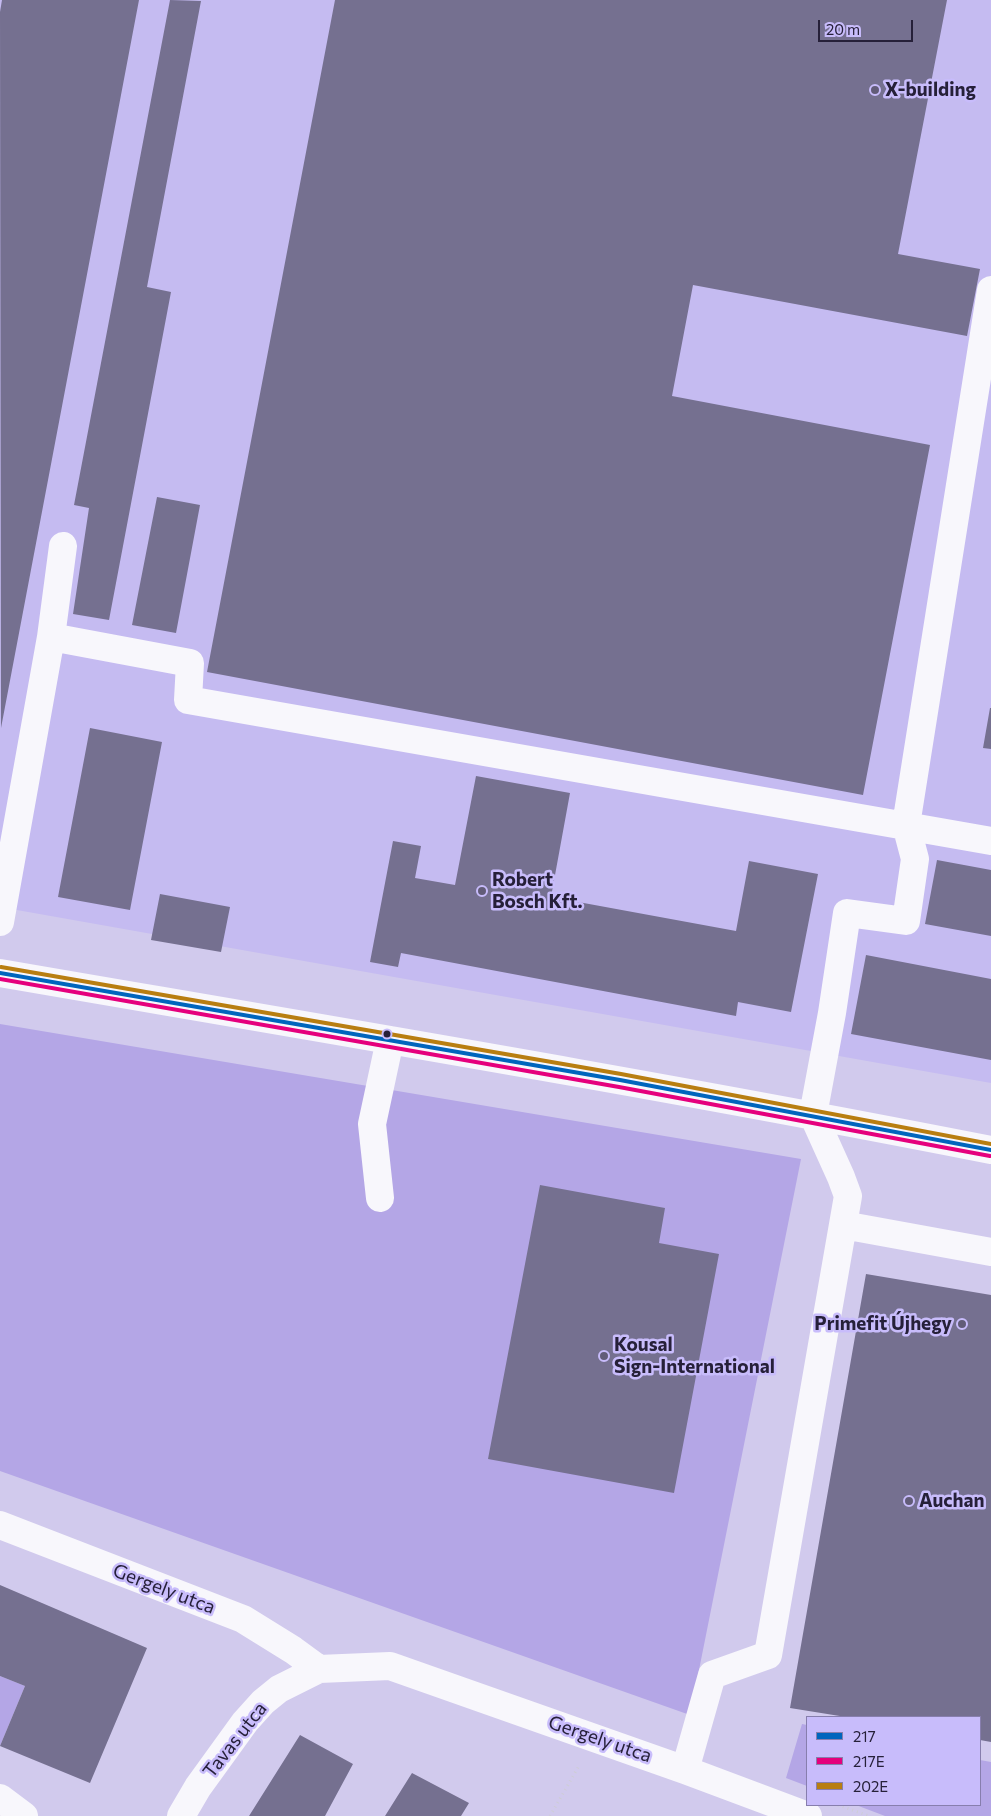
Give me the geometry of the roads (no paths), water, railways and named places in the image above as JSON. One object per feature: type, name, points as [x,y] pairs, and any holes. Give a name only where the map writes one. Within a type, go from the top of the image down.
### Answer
[{"type":"street","points":[[685,1770],[712,1674],[768,1654],[848,1196],[813,1115],[848,914],[906,921],[915,859],[906,825],[991,290]]},
{"type":"street","points":[[0,922],[51,636],[63,546]]},
{"type":"street","points":[[51,636],[190,663],[188,700],[991,841]]},
{"type":"street","points":[[0,973],[813,1115],[991,1150]]},
{"type":"street","points":[[380,1198],[372,1124],[390,1040]]},
{"type":"street","points":[[844,1225],[991,1252]]},
{"type":"street","name":"Gergely utca","points":[[0,1525],[243,1619],[293,1650],[319,1669]]},
{"type":"street","name":"Gergely utca","points":[[390,1666],[685,1770],[808,1816]]},
{"type":"street","name":"Tavas utca","points":[[181,1816],[198,1787],[245,1722],[278,1689],[319,1669],[390,1666]]},
{"type":"street","points":[[0,1798],[24,1816]]},
{"type":"place","name":"X-building","points":[[875,90]]},
{"type":"place","name":"Robert Bosch Kft.","points":[[482,891]]},
{"type":"place","name":"Primefit Újhegy","points":[[962,1324]]},
{"type":"place","name":"Kousal Sign-International","points":[[604,1356]]},
{"type":"place","name":"Auchan","points":[[909,1501]]}]
